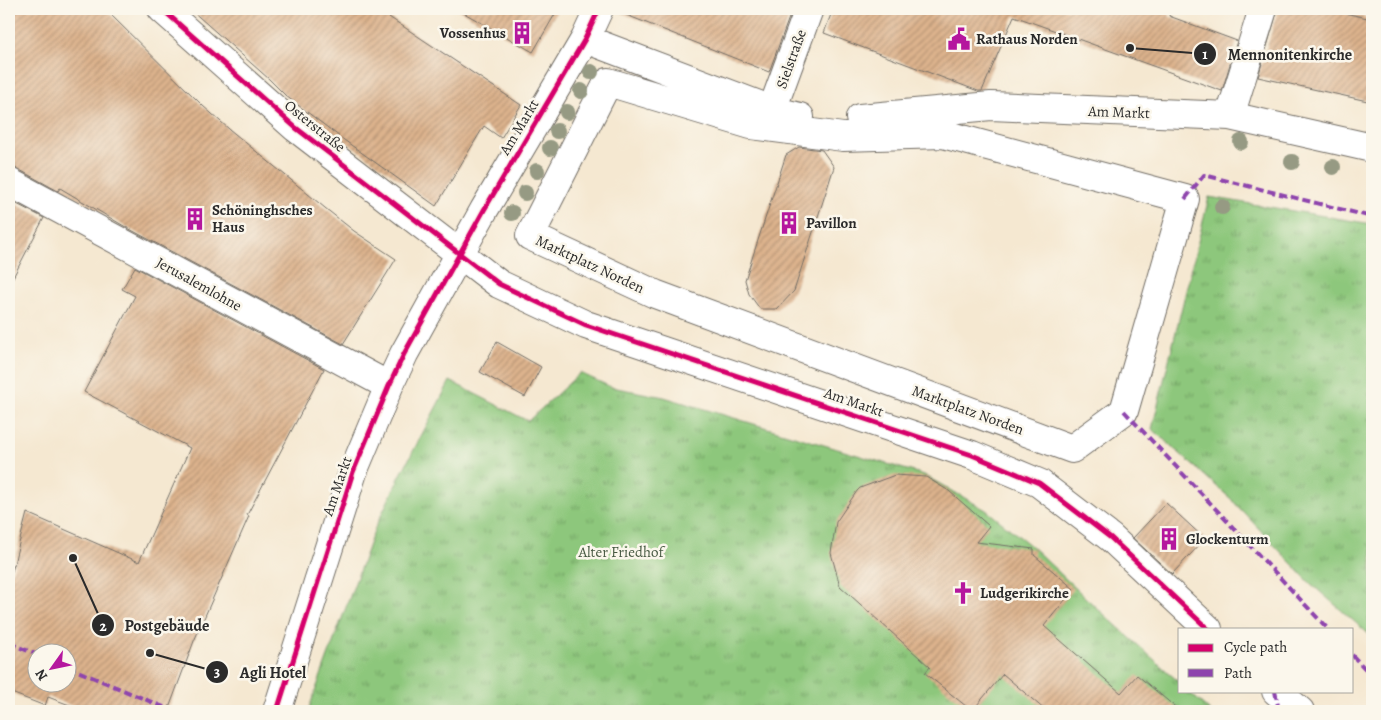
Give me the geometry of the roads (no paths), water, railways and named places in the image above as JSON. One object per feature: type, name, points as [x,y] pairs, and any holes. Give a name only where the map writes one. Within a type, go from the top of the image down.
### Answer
[{"type":"street","name":"Osterstraße","points":[[162,9],[296,128],[460,253]]},
{"type":"street","points":[[585,39],[599,9]]},
{"type":"street","name":"Sielstraße","points":[[772,110],[809,9]]},
{"type":"street","points":[[1230,116],[1263,9]]},
{"type":"street","name":"Am Markt","points":[[277,711],[354,472],[389,386],[404,354],[460,253],[585,39],[772,110],[809,120],[882,117],[992,106],[1230,116],[1372,148]]},
{"type":"street","name":"Marktplatz Norden","points":[[608,82],[751,124],[843,137],[943,134],[1185,199],[1124,411],[1072,449],[655,294],[530,236],[608,82]]},
{"type":"street","name":"Jerusalemlohne","points":[[9,182],[389,386]]},
{"type":"street","name":"Am Markt","points":[[460,253],[499,284],[586,325],[972,455],[1039,483],[1111,538],[1207,628]]},
{"type":"street","points":[[1277,692],[1300,711]]},
{"type":"place","name":"Vossenhus","points":[[522,33]]},
{"type":"place","name":"Rathaus Norden","points":[[959,39]]},
{"type":"place","name":"Mennonitenkirche","points":[[1130,48]]},
{"type":"place","name":"Schöninghsches Haus","points":[[195,219]]},
{"type":"place","name":"Pavillon","points":[[789,223]]},
{"type":"place","name":"Glockenturm","points":[[1169,539]]},
{"type":"place","name":"Postgebäude","points":[[73,558]]},
{"type":"place","name":"Ludgerikirche","points":[[963,593]]},
{"type":"place","name":"Agli Hotel","points":[[150,653]]},
{"type":"park label","name":"Alter Friedhof","points":[[621,552]]}]
